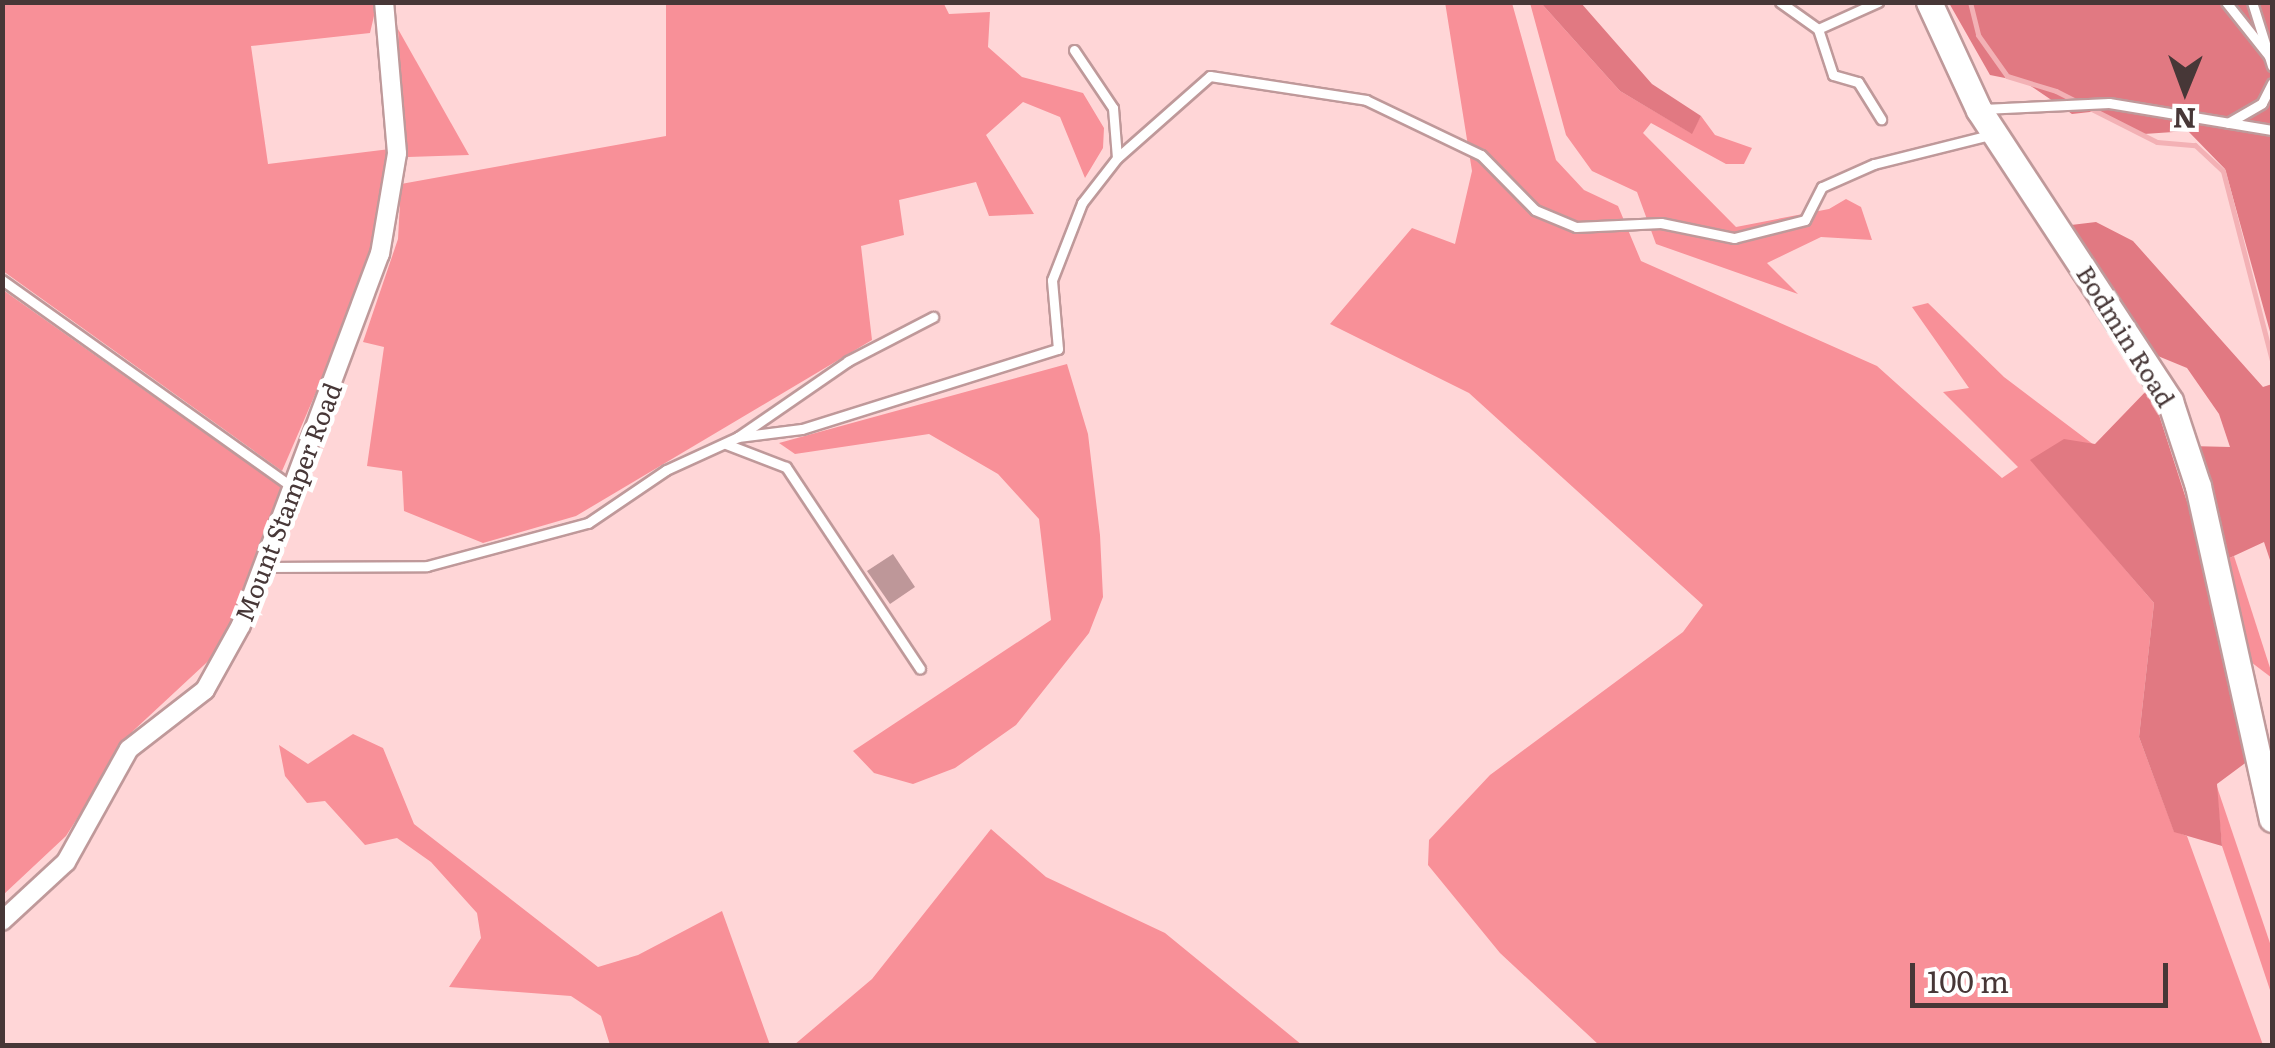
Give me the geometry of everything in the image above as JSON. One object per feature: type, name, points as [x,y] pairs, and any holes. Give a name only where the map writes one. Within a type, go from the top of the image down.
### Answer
[{"type":"main road","name":"Bodmin Road","points":[[1929,2],[1979,110],[2170,401],[2198,486],[2272,818]]},
{"type":"street","name":"Mount Stamper Road","points":[[2,921],[66,862],[128,749],[204,690],[262,567],[367,304],[388,219],[397,153],[384,2]]},
{"type":"lane","points":[[1780,2],[1818,30],[1832,75],[1858,82],[1881,119]]},
{"type":"lane","points":[[1818,30],[1878,2]]},
{"type":"lane","points":[[2226,2],[2271,61]]},
{"type":"lane","points":[[2252,2],[2271,61]]},
{"type":"lane","points":[[1074,50],[1112,108],[1117,158]]},
{"type":"lane","points":[[738,437],[802,429],[1058,349],[1056,266],[1082,203],[1117,158],[1192,85],[1210,76],[1265,79],[1366,100],[1482,155],[1553,223],[1662,223],[1734,238],[1805,220],[1822,187],[1874,164],[1994,134]]},
{"type":"lane","points":[[2228,122],[2262,103],[2272,82]]},
{"type":"lane","points":[[1979,110],[2092,104],[2272,130]]},
{"type":"lane","points":[[2,280],[292,487]]},
{"type":"lane","points":[[262,567],[374,570],[505,549],[588,523],[738,437],[848,361],[934,317]]},
{"type":"lane","points":[[724,443],[786,467],[920,669]]},
{"type":"shaded area","points":[[943,2],[949,14],[990,12],[988,47],[1022,77],[1083,93],[1104,128],[1103,148],[1085,178],[1060,117],[1023,102],[986,135],[1034,214],[989,216],[976,182],[899,200],[904,235],[861,246],[872,340],[576,516],[483,543],[404,511],[402,471],[367,466],[384,347],[363,342],[398,239],[401,184],[666,136],[666,3]]},
{"type":"shaded area","points":[[1445,2],[1512,3],[1556,160],[1584,190],[1618,206],[1641,261],[1877,366],[2002,478],[2018,467],[1943,392],[1969,388],[1912,307],[1928,303],[2004,377],[2094,445],[2031,460],[2154,603],[2139,737],[2174,831],[2187,836],[2263,1045],[1599,1045],[1500,953],[1428,865],[1429,840],[1490,775],[1683,632],[1703,605],[1469,393],[1330,324],[1412,228],[1455,244],[1472,171]]},
{"type":"shaded area","points":[[2,3],[377,3],[370,33],[251,46],[268,164],[390,149],[365,279],[282,471],[3,271]]},
{"type":"shaded area","points":[[1530,3],[1541,3],[1620,91],[1691,133],[1701,116],[1715,135],[1752,148],[1744,164],[1726,164],[1651,123],[1643,133],[1736,227],[1829,209],[1846,199],[1861,207],[1872,240],[1821,237],[1767,263],[1798,294],[1656,244],[1637,192],[1592,171],[1566,135]]},
{"type":"shaded area","points":[[1541,3],[1581,3],[1652,84],[1701,116],[1692,134],[1620,91]]},
{"type":"shaded area","points":[[1949,3],[2272,3],[2272,339],[2225,169],[2188,131],[2144,134],[2099,111],[2072,114],[2025,82],[1990,75]]},
{"type":"shaded area","points":[[398,29],[469,155],[408,157],[404,151]]},
{"type":"shaded area","points":[[2096,222],[2133,241],[2263,387],[2272,384],[2272,566],[2264,542],[2223,561],[2190,446],[2230,447],[2219,414],[2187,368],[2153,354],[2071,225]]},
{"type":"shaded area","points":[[3,290],[281,487],[235,625],[218,652],[133,731],[66,836],[3,895]]},
{"type":"shaded area","points":[[1067,364],[1088,434],[1100,535],[1103,597],[1089,633],[1016,725],[955,768],[913,784],[874,773],[853,751],[1051,620],[1039,519],[998,474],[929,434],[795,454],[779,443]]},
{"type":"shaded area","points":[[2150,387],[2189,508],[2248,761],[2217,784],[2222,846],[2174,832],[2139,737],[2154,603],[2030,460],[2064,439],[2095,444]]},
{"type":"shaded area","points":[[2234,556],[2272,678],[2243,656],[2223,561]]},
{"type":"shaded area","points":[[353,734],[383,748],[414,824],[598,967],[638,955],[722,911],[770,1045],[610,1045],[601,1016],[571,996],[449,987],[481,938],[477,913],[431,862],[397,838],[365,845],[325,801],[307,803],[285,776],[279,745],[308,764]]},
{"type":"shaded area","points":[[2216,784],[2272,949],[2272,996],[2222,846]]},
{"type":"shaded area","points":[[991,829],[1046,877],[1165,933],[1302,1045],[794,1045],[872,979]]},
{"type":"building","points":[[893,554],[915,587],[890,604],[867,571]]},
{"type":"waterway","points":[[1970,2],[1978,35],[2007,76],[2056,91],[2157,142],[2195,145],[2223,171],[2272,360]]}]
